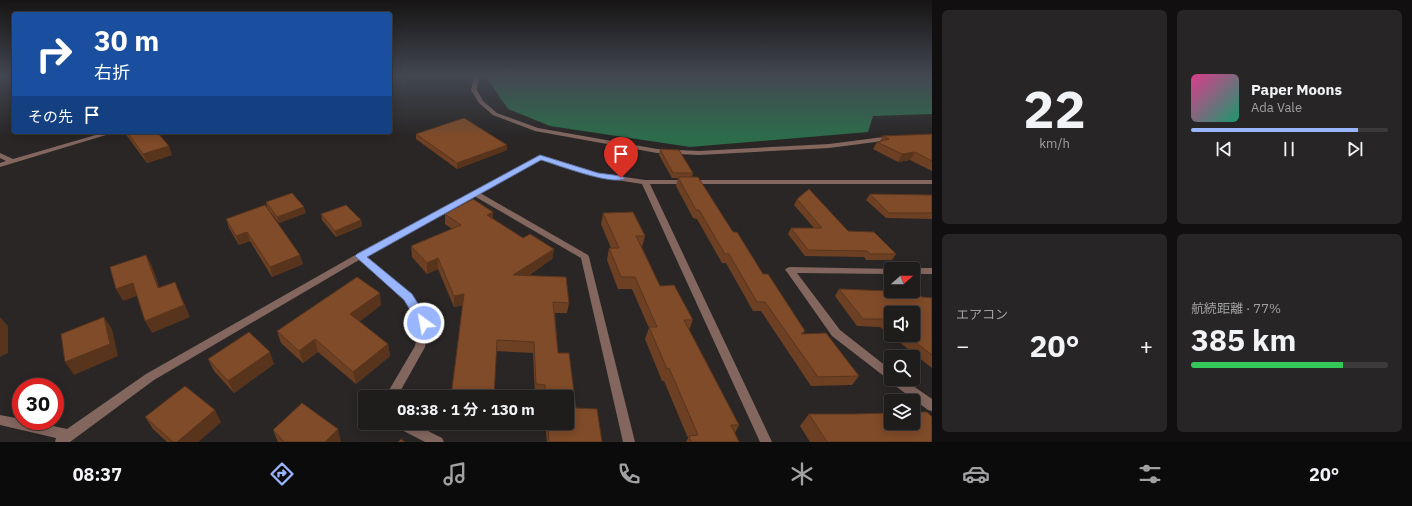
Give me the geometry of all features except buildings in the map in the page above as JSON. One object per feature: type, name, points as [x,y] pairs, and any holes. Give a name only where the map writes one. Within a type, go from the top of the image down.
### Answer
[{"type":"street","points":[[477,96],[481,102],[495,114],[537,130],[657,151],[699,152],[829,146],[900,138]]},
{"type":"street","points":[[0,165],[106,134]]},
{"type":"street","points":[[0,155],[13,162]]},
{"type":"street","points":[[0,420],[65,439],[150,377],[360,256],[540,157],[597,175],[645,182],[932,182]]},
{"type":"street","points":[[645,182],[766,442]]},
{"type":"street","points":[[474,194],[585,257],[629,442]]},
{"type":"street","points":[[360,256],[408,297],[424,323],[420,347],[395,390]]},
{"type":"street","points":[[884,271],[790,270],[836,333],[884,371]]},
{"type":"street","points":[[920,271],[932,271]]},
{"type":"street","points":[[904,386],[932,406]]},
{"type":"street","points":[[414,430],[438,442]]},
{"type":"green space","points":[[499,96],[932,96],[932,114],[873,116],[868,132],[690,147],[550,126],[508,109]]},
{"type":"route","points":[[424,323],[408,297],[360,256],[540,157],[597,175],[621,178]]}]
